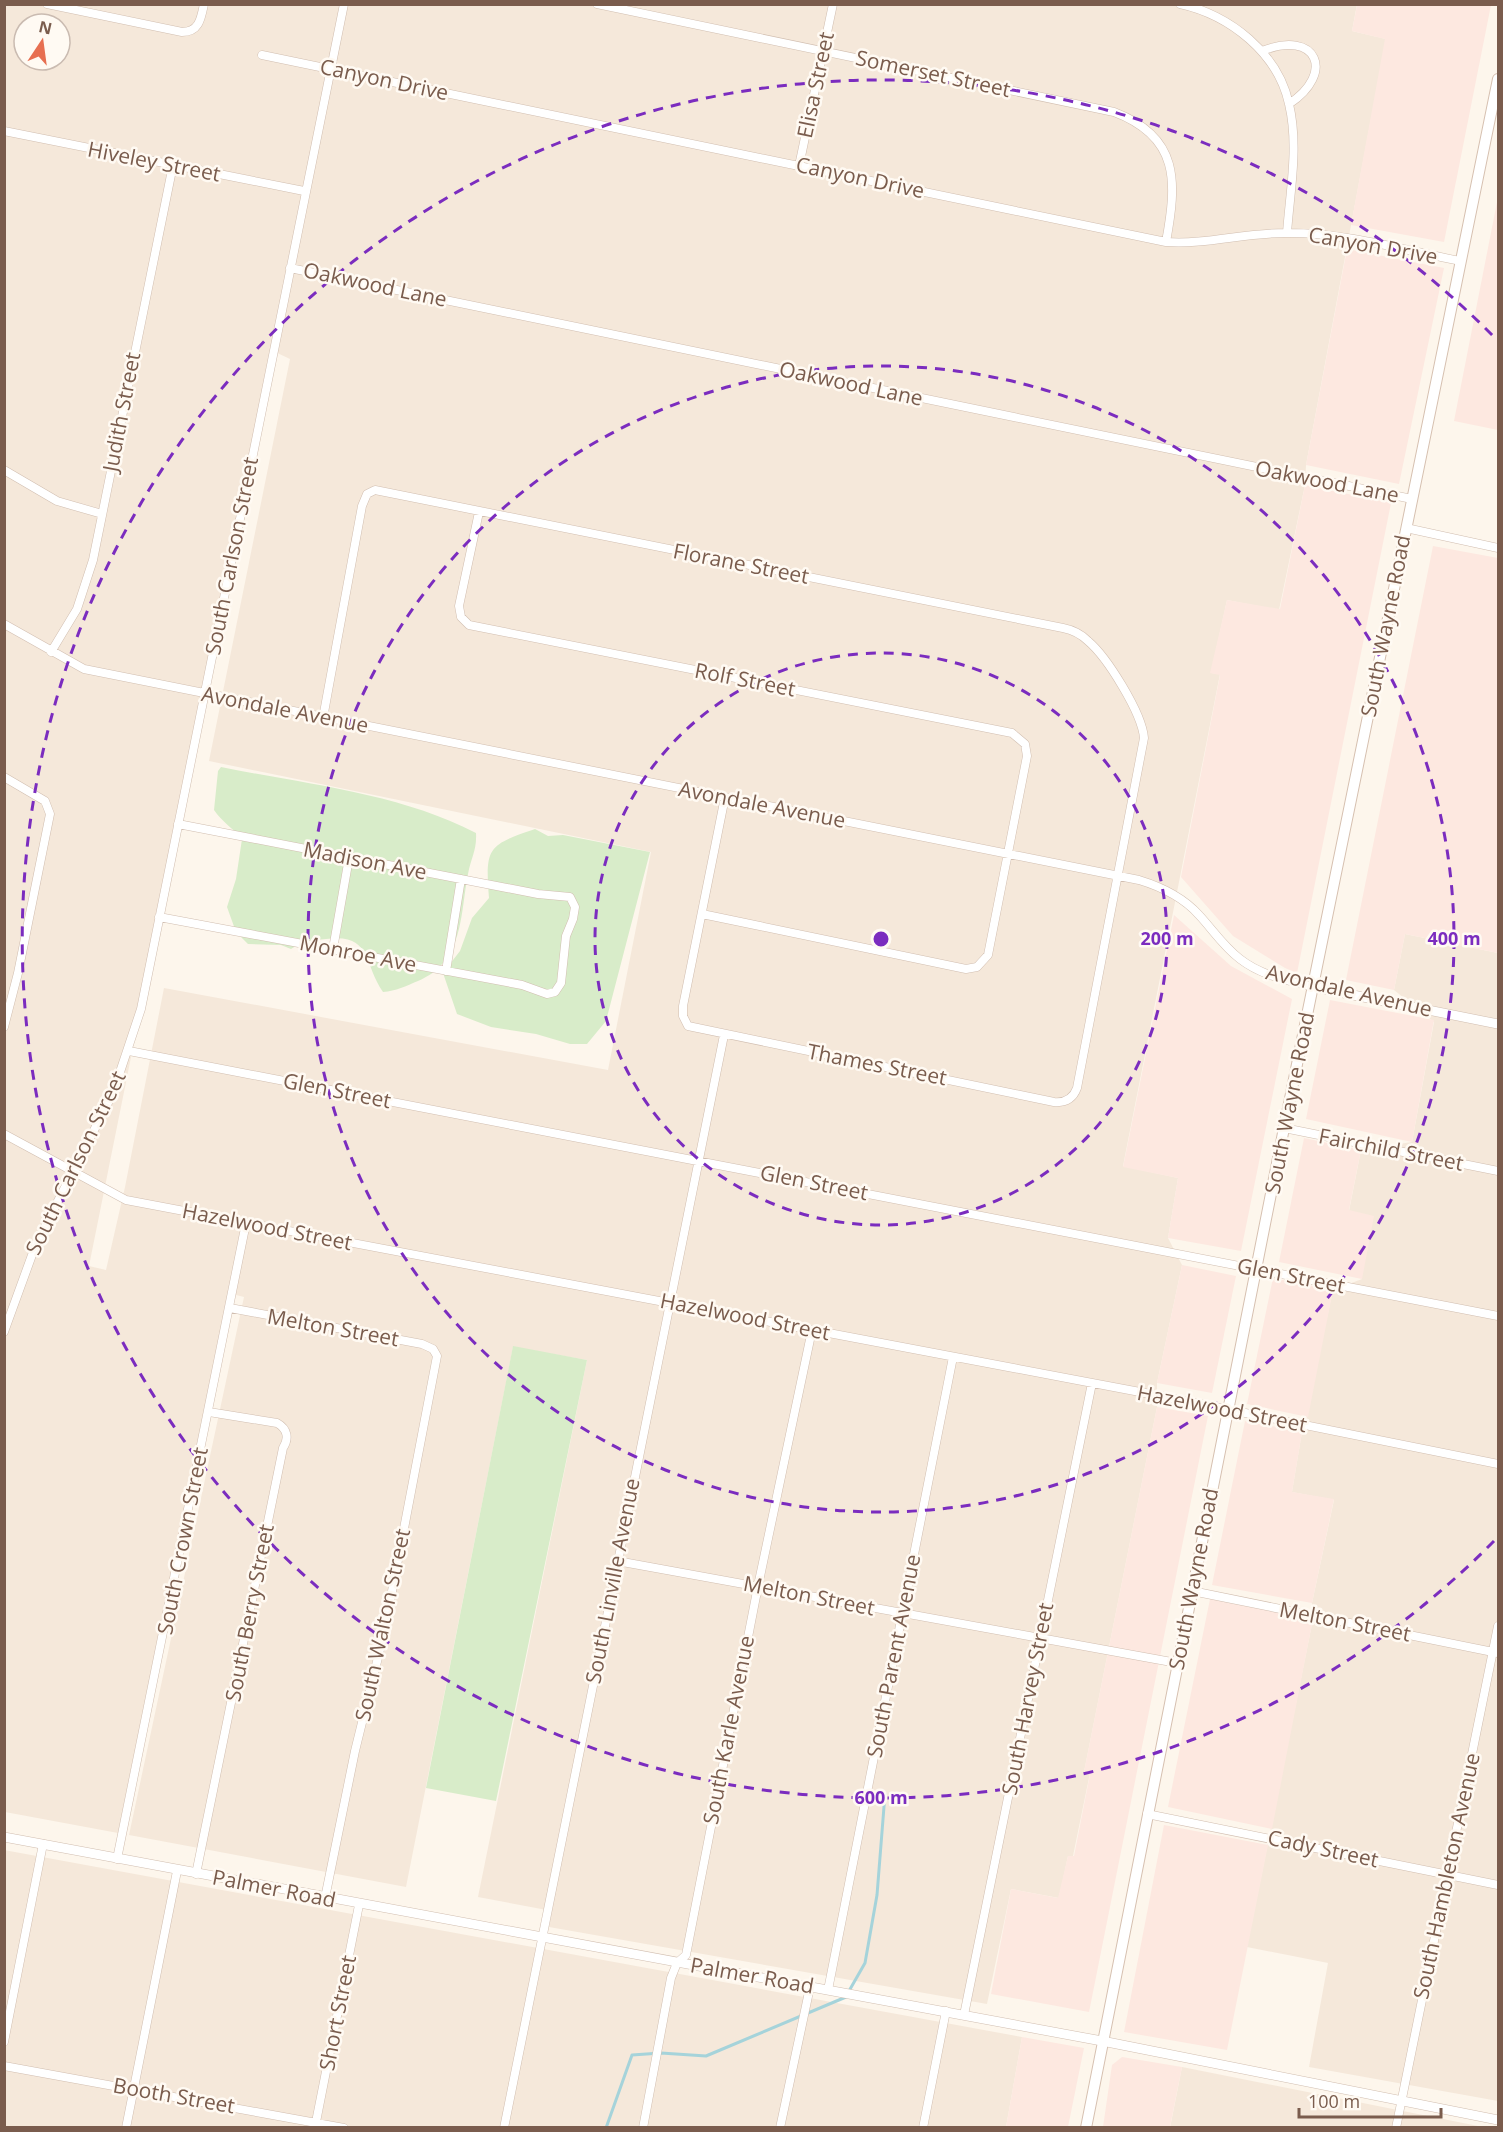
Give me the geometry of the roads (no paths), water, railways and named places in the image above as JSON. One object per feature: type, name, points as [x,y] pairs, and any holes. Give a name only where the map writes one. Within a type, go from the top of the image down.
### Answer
[{"type":"main road","name":"South Wayne Road","points":[[1086,2127],[1284,1128],[1498,79]]},
{"type":"street","points":[[47,4],[182,32],[195,28],[201,20],[204,4]]},
{"type":"street","name":"South Carlson Street","points":[[4,1332],[36,1244],[105,1113],[129,1051],[143,999],[304,191],[344,4]]},
{"type":"street","name":"Somerset Street","points":[[597,4],[1114,112],[1132,119],[1155,138],[1170,166],[1174,190],[1166,242]]},
{"type":"street","name":"Elisa Street","points":[[799,166],[833,4]]},
{"type":"street","points":[[1180,4],[1223,20],[1262,51],[1278,75],[1289,104],[1293,151],[1287,232]]},
{"type":"street","points":[[1262,51],[1287,43],[1303,47],[1311,54],[1316,70],[1314,77],[1310,86],[1289,104]]},
{"type":"street","name":"Canyon Drive","points":[[262,55],[1166,242],[1199,243],[1287,232],[1338,236],[1460,261]]},
{"type":"street","name":"Hiveley Street","points":[[4,131],[304,191]]},
{"type":"street","name":"Judith Street","points":[[51,652],[74,614],[83,593],[102,514],[172,165]]},
{"type":"street","name":"Oakwood Lane","points":[[290,268],[1412,499]]},
{"type":"street","points":[[4,470],[57,501],[102,514]]},
{"type":"street","name":"Florane Street","points":[[323,718],[362,506],[367,494],[375,490],[382,491],[1052,625],[1079,634],[1095,648],[1137,710],[1143,728],[1143,745],[1117,876]]},
{"type":"street","name":"Rolf Street","points":[[479,512],[459,606],[461,617],[470,626],[1016,735],[1025,744],[1027,756],[1007,854]]},
{"type":"street","points":[[1406,528],[1498,548]]},
{"type":"street","name":"Avondale Avenue","points":[[4,624],[84,669],[1152,884],[1182,900],[1232,952],[1256,969],[1277,978],[1498,1024]]},
{"type":"street","points":[[4,777],[48,805],[50,818],[4,1027]]},
{"type":"street","name":"Thames Street","points":[[725,797],[683,1016],[692,1028],[1054,1102],[1065,1102],[1073,1096],[1077,1088],[1117,876]]},
{"type":"street","name":"Madison Ave","points":[[178,824],[538,894],[570,897],[575,907],[566,936],[561,983],[555,992]]},
{"type":"street","points":[[702,914],[966,969],[980,966],[988,955],[1007,854]]},
{"type":"street","points":[[333,949],[349,858]]},
{"type":"street","points":[[446,971],[461,879]]},
{"type":"street","name":"Monroe Ave","points":[[159,917],[522,985],[547,994],[555,992]]},
{"type":"street","name":"South Linville Avenue","points":[[504,2127],[724,1035]]},
{"type":"street","name":"Glen Street","points":[[129,1051],[1498,1316]]},
{"type":"street","name":"Fairchild Street","points":[[1284,1128],[1498,1171]]},
{"type":"street","name":"Hazelwood Street","points":[[4,1134],[118,1198],[1228,1409],[1498,1464]]},
{"type":"street","name":"South Crown Street","points":[[117,1859],[246,1223]]},
{"type":"street","name":"Melton Street","points":[[230,1308],[422,1344],[435,1352]]},
{"type":"street","name":"South Karle Avenue","points":[[642,2127],[671,1978],[677,1963],[686,1954],[758,1586],[812,1330]]},
{"type":"street","name":"South Walton Street","points":[[325,1898],[355,1750],[384,1633],[437,1359],[435,1352]]},
{"type":"street","name":"South Parent Avenue","points":[[828,1990],[953,1357]]},
{"type":"street","name":"South Harvey Street","points":[[964,2015],[1092,1383]]},
{"type":"street","name":"South Berry Street","points":[[196,1874],[287,1437],[284,1428],[277,1423],[209,1412]]},
{"type":"street","name":"Melton Street","points":[[617,1561],[1177,1663]]},
{"type":"street","name":"Melton Street","points":[[1192,1591],[1496,1652]]},
{"type":"street","name":"South Hambleton Avenue","points":[[1396,2127],[1447,1874],[1496,1652],[1498,1626]]},
{"type":"street","name":"Cady Street","points":[[1147,1814],[1498,1885]]},
{"type":"street","name":"Palmer Road","points":[[4,1837],[359,1905],[946,2011],[1498,2120]]},
{"type":"street","points":[[4,2042],[43,1844]]},
{"type":"street","points":[[126,2127],[177,1871]]},
{"type":"street","name":"Short Street","points":[[316,2122],[359,1905]]},
{"type":"street","points":[[780,2127],[810,1987]]},
{"type":"street","points":[[923,2127],[946,2011]]},
{"type":"street","name":"Booth Street","points":[[4,2066],[344,2127]]},
{"type":"waterway","points":[[849,1991],[865,1963],[877,1895],[885,1794]]},
{"type":"waterway","points":[[606,2128],[632,2055],[661,2053],[706,2056],[846,1997]]}]
